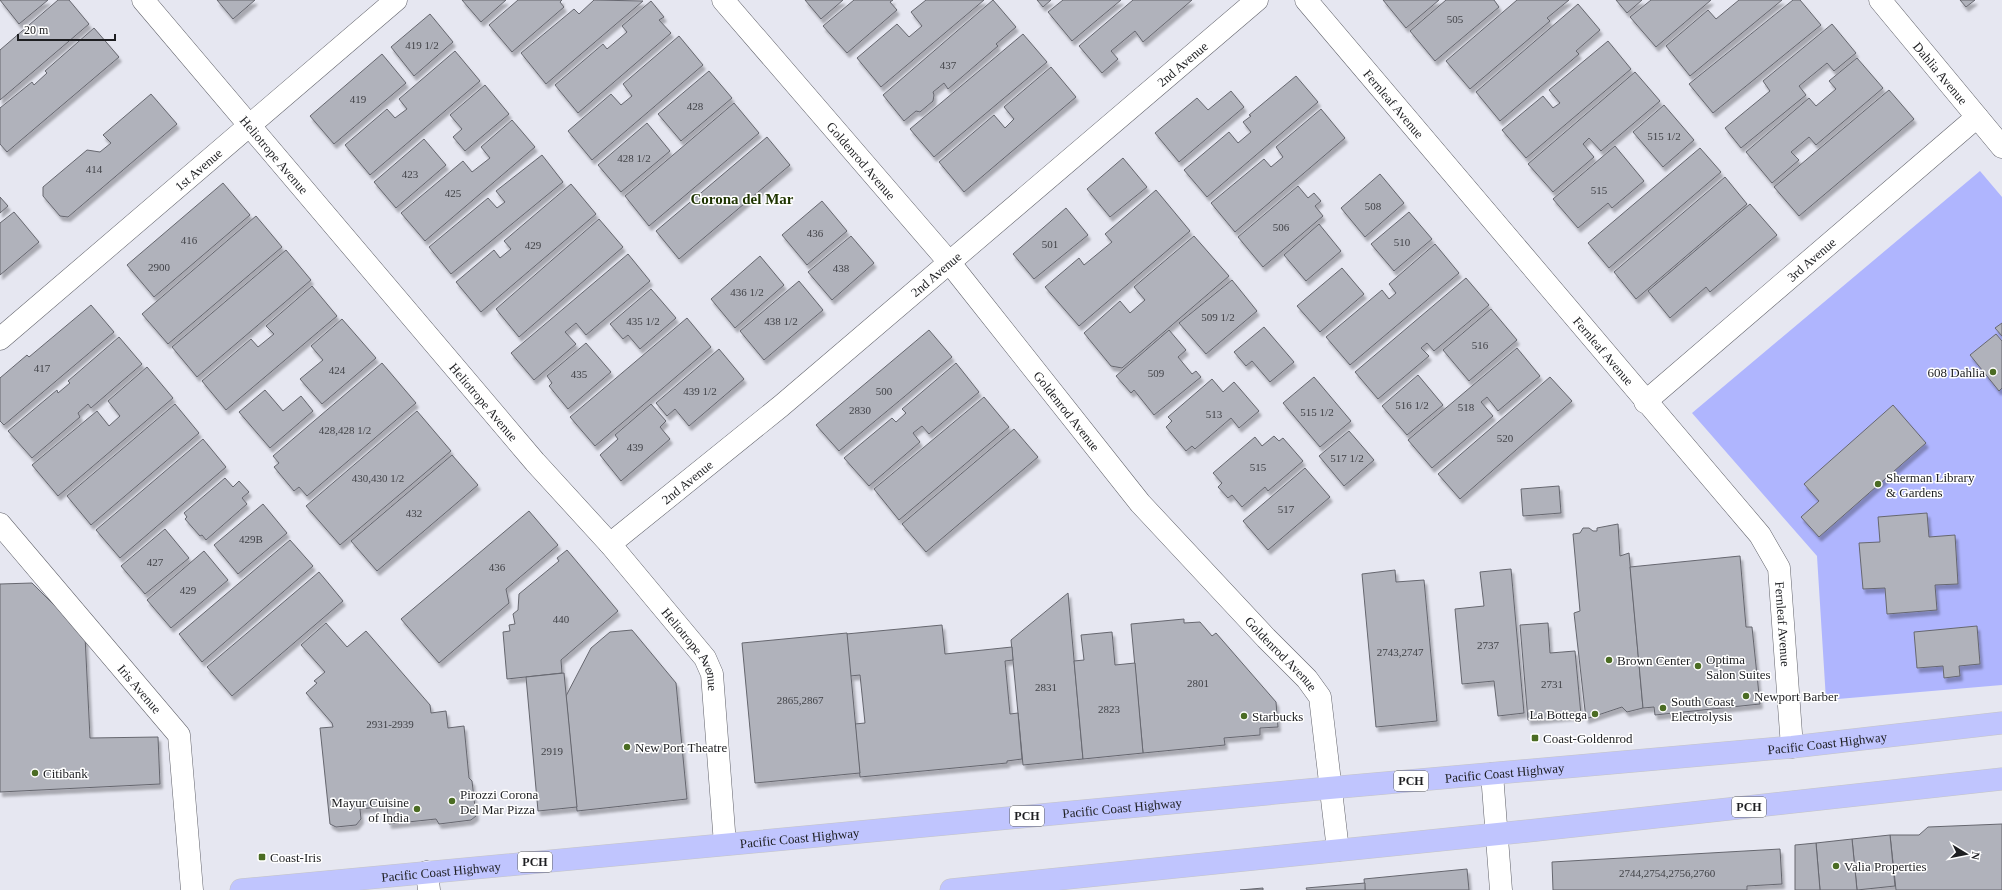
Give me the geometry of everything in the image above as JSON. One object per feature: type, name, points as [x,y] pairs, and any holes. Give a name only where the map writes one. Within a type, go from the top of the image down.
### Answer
[{"type":"highway","name":"Pacific Coast Highway","points":[[241,890],[428,881],[725,844],[1792,747],[2002,723]]},
{"type":"highway","name":"PCH","points":[[951,890],[1496,834],[2002,779]]},
{"type":"street","name":"Heliotrope Avenue","points":[[143,0],[535,462],[610,544],[706,658],[712,674],[725,844]]},
{"type":"street","name":"1st Avenue","points":[[0,339],[396,0]]},
{"type":"street","name":"Goldenrod Avenue","points":[[723,0],[949,262],[1140,504],[1266,638],[1307,679],[1320,697],[1338,850]]},
{"type":"street","name":"2nd Avenue","points":[[610,544],[781,406],[949,262],[1115,123],[1257,0]]},
{"type":"street","name":"Fernleaf Avenue","points":[[1306,0],[1645,402],[1760,535],[1779,568],[1792,747]]},
{"type":"street","name":"Dahlia Avenue","points":[[1880,0],[2002,147]]},
{"type":"street","name":"3rd Avenue","points":[[1645,402],[1977,117]]},
{"type":"street","name":"Iris Avenue","points":[[0,524],[179,735],[192,890]]},
{"type":"street","points":[[1492,774],[1501,890]]},
{"type":"shaded area","name":"Sherman Library & Gardens","points":[[1980,171],[2002,197],[2002,685],[1826,700],[1817,556],[1692,413]]},
{"type":"building","points":[[0,0],[48,0],[19,24]]},
{"type":"building","points":[[58,0],[69,0],[89,24],[0,100],[0,50]]},
{"type":"building","points":[[217,0],[255,0],[233,19]]},
{"type":"building","points":[[462,0],[506,0],[481,22]]},
{"type":"building","points":[[518,0],[562,0],[560,2],[564,7],[512,52],[489,25]]},
{"type":"building","points":[[594,0],[643,1],[546,84],[521,53],[574,9],[579,14]]},
{"type":"building","points":[[805,0],[843,0],[821,19]]},
{"type":"building","points":[[854,0],[893,0],[890,2],[897,10],[847,53],[823,26]]},
{"type":"building","points":[[926,0],[984,0],[881,87],[857,58],[897,24],[909,37],[922,26],[911,12]]},
{"type":"building","points":[[993,0],[1016,27],[996,44],[998,46],[948,89],[944,83],[933,92],[933,101],[920,112],[916,111],[904,121],[883,95]]},
{"type":"building","points":[[1037,0],[1051,0],[1043,7]]},
{"type":"building","points":[[1063,0],[1121,0],[1072,41],[1048,12]]},
{"type":"building","points":[[1133,0],[1192,0],[1143,42],[1135,31],[1111,51],[1118,59],[1102,73],[1079,46]]},
{"type":"building","points":[[1383,0],[1439,0],[1406,28]]},
{"type":"building","points":[[1446,0],[1494,0],[1499,7],[1435,61],[1410,31]]},
{"type":"building","points":[[1517,0],[1569,0],[1547,18],[1550,21],[1470,89],[1446,61]]},
{"type":"building","points":[[1616,0],[1642,0],[1627,13]]},
{"type":"building","points":[[1651,0],[1711,0],[1656,47],[1630,17]]},
{"type":"building","points":[[1739,0],[1782,0],[1690,76],[1666,46],[1708,10],[1716,19]]},
{"type":"building","points":[[1793,0],[1800,0],[1821,25],[1713,113],[1689,84]]},
{"type":"building","points":[[1960,0],[1975,0],[1966,7]]},
{"type":"building","points":[[651,1],[664,17],[659,20],[671,33],[578,113],[555,85],[603,44],[607,49],[627,32],[622,26]]},
{"type":"building","points":[[1578,4],[1600,30],[1576,51],[1579,54],[1500,121],[1476,92]]},
{"type":"building","points":[[430,14],[453,42],[414,76],[391,47]]},
{"type":"building","points":[[1832,24],[1856,53],[1834,71],[1827,63],[1799,86],[1806,95],[1741,148],[1725,128],[1770,91],[1763,81]]},
{"type":"building","points":[[94,28],[119,57],[7,152],[0,144],[0,108],[32,82],[34,85],[47,73],[45,71]]},
{"type":"building","points":[[1023,34],[1047,62],[934,157],[910,129]]},
{"type":"building","points":[[679,36],[703,65],[592,160],[568,131],[611,94],[621,105],[632,96],[623,84]]},
{"type":"building","points":[[1608,41],[1631,69],[1526,158],[1502,130],[1543,96],[1553,108],[1560,103],[1549,90]]},
{"type":"building","points":[[455,51],[480,81],[370,175],[345,145],[387,109],[395,118],[407,109],[399,99]]},
{"type":"building","points":[[382,54],[406,83],[334,144],[310,116]]},
{"type":"building","points":[[1857,58],[1883,88],[1816,145],[1809,137],[1791,152],[1799,160],[1772,183],[1746,152],[1809,98],[1816,106],[1836,89],[1829,81]]},
{"type":"building","points":[[1051,67],[1076,97],[964,192],[939,162],[994,115],[1005,128],[1014,119],[1004,107]]},
{"type":"building","points":[[709,71],[732,98],[681,141],[658,114]]},
{"type":"building","points":[[1635,72],[1660,101],[1601,151],[1589,138],[1583,144],[1594,157],[1553,192],[1528,164]]},
{"type":"building","points":[[1296,76],[1318,102],[1207,197],[1184,170],[1229,132],[1238,143],[1251,132],[1243,122],[1251,116],[1249,115]]},
{"type":"building","points":[[485,85],[509,114],[465,151],[453,137],[462,129],[450,115]]},
{"type":"building","points":[[1889,90],[1914,119],[1799,216],[1774,187]]},
{"type":"building","points":[[1231,91],[1244,107],[1179,162],[1155,133],[1197,98],[1208,110]]},
{"type":"building","points":[[151,94],[177,124],[68,217],[60,216],[43,196],[43,187],[87,150],[100,152],[111,143],[103,135]]},
{"type":"building","points":[[734,103],[759,133],[649,226],[625,196]]},
{"type":"building","points":[[1664,105],[1694,140],[1663,167],[1633,132]]},
{"type":"building","points":[[1321,109],[1345,138],[1235,232],[1211,203],[1264,159],[1271,167],[1283,157],[1276,147]]},
{"type":"building","points":[[512,120],[535,147],[425,241],[401,213],[463,161],[472,172],[490,158],[481,147]]},
{"type":"building","points":[[647,123],[670,151],[621,192],[598,165]]},
{"type":"building","points":[[767,137],[790,165],[679,259],[656,231]]},
{"type":"building","points":[[424,139],[446,165],[396,208],[374,182]]},
{"type":"building","points":[[1615,146],[1644,181],[1612,208],[1608,203],[1578,228],[1553,199]]},
{"type":"building","points":[[1700,148],[1721,172],[1609,268],[1588,243]]},
{"type":"building","points":[[542,155],[563,182],[451,274],[429,247],[488,198],[497,208],[505,202],[496,191]]},
{"type":"building","points":[[1123,158],[1147,187],[1110,217],[1087,189]]},
{"type":"building","points":[[1380,174],[1404,203],[1365,237],[1341,208]]},
{"type":"building","points":[[1725,177],[1747,204],[1636,299],[1614,272]]},
{"type":"building","points":[[223,183],[250,215],[154,297],[127,265]]},
{"type":"building","points":[[571,184],[596,214],[481,312],[456,282],[494,250],[500,258],[511,249],[504,241]]},
{"type":"building","points":[[1298,186],[1308,198],[1314,193],[1321,201],[1315,206],[1323,216],[1263,267],[1238,237]]},
{"type":"building","points":[[1156,190],[1190,231],[1079,326],[1045,287],[1079,258],[1084,265],[1112,242],[1105,234]]},
{"type":"building","points":[[0,197],[8,206],[0,213]]},
{"type":"building","points":[[822,201],[847,231],[807,265],[782,235]]},
{"type":"building","points":[[1750,204],[1777,235],[1710,292],[1706,287],[1670,318],[1648,291]]},
{"type":"building","points":[[1066,208],[1088,235],[1034,279],[1013,254]]},
{"type":"building","points":[[14,212],[39,242],[0,275],[0,223]]},
{"type":"building","points":[[1409,212],[1432,239],[1394,271],[1371,244]]},
{"type":"building","points":[[256,216],[282,247],[168,344],[142,314]]},
{"type":"building","points":[[599,219],[623,247],[519,337],[496,309]]},
{"type":"building","points":[[1319,224],[1341,251],[1306,281],[1284,255]]},
{"type":"building","points":[[851,236],[874,263],[832,300],[808,272]]},
{"type":"building","points":[[1194,236],[1229,276],[1122,368],[1111,366],[1084,333],[1120,301],[1130,313],[1145,300],[1134,287]]},
{"type":"building","points":[[1435,244],[1459,273],[1350,365],[1326,337],[1382,290],[1389,299],[1396,293],[1389,284]]},
{"type":"building","points":[[286,250],[311,280],[197,377],[172,347]]},
{"type":"building","points":[[628,254],[650,281],[586,335],[576,323],[565,332],[576,344],[534,380],[511,353]]},
{"type":"building","points":[[760,256],[784,285],[735,328],[711,299]]},
{"type":"building","points":[[1342,268],[1364,294],[1320,332],[1297,306]]},
{"type":"building","points":[[1466,278],[1489,305],[1434,351],[1427,343],[1421,348],[1429,356],[1378,399],[1355,372]]},
{"type":"building","points":[[1232,280],[1257,311],[1206,354],[1179,323]]},
{"type":"building","points":[[799,281],[823,310],[764,360],[740,331]]},
{"type":"building","points":[[312,286],[337,316],[226,410],[202,381],[251,339],[258,347],[274,334],[266,326]]},
{"type":"building","points":[[651,289],[676,318],[640,349],[628,335],[623,339],[610,324]]},
{"type":"building","points":[[91,305],[114,332],[4,425],[0,421],[0,378],[27,355],[29,357]]},
{"type":"building","points":[[1491,309],[1517,340],[1469,381],[1443,350]]},
{"type":"building","points":[[687,318],[711,347],[595,446],[570,417]]},
{"type":"building","points":[[342,319],[376,358],[322,404],[300,379],[323,360],[311,346]]},
{"type":"building","points":[[2002,323],[2002,336],[1995,328]]},
{"type":"building","points":[[1264,327],[1294,362],[1270,382],[1252,361],[1246,366],[1234,352]]},
{"type":"building","points":[[929,330],[952,357],[839,451],[816,425]]},
{"type":"building","points":[[1169,330],[1186,350],[1178,357],[1192,374],[1196,371],[1201,377],[1154,415],[1134,390],[1131,393],[1116,376]]},
{"type":"building","name":"608 Dahlia","points":[[1996,334],[2002,341],[2002,388],[1999,391],[1970,355]]},
{"type":"building","points":[[119,337],[142,364],[91,408],[88,404],[78,413],[80,417],[32,458],[8,431],[57,390],[58,393],[70,383],[68,381]]},
{"type":"building","points":[[586,343],[611,372],[568,409],[549,386],[552,383],[547,376]]},
{"type":"building","points":[[1517,348],[1540,376],[1498,411],[1487,397],[1481,402],[1493,416],[1432,468],[1408,440]]},
{"type":"building","points":[[719,349],[744,379],[689,426],[675,409],[667,416],[656,403]]},
{"type":"building","points":[[382,363],[416,403],[307,496],[299,487],[294,491],[274,467],[279,463],[273,456]]},
{"type":"building","points":[[956,363],[979,392],[929,434],[922,426],[913,433],[920,442],[869,486],[844,458],[892,418],[896,422],[906,413],[902,409]]},
{"type":"building","points":[[147,367],[173,398],[58,496],[32,465],[97,411],[109,426],[120,416],[108,401]]},
{"type":"building","points":[[1418,375],[1443,405],[1407,435],[1382,406]]},
{"type":"building","points":[[1314,377],[1351,421],[1320,447],[1283,403]]},
{"type":"building","points":[[1550,377],[1572,401],[1460,499],[1438,474]]},
{"type":"building","points":[[1212,379],[1223,392],[1234,382],[1259,411],[1239,428],[1231,418],[1195,449],[1192,446],[1186,451],[1166,427],[1172,421],[1168,417]]},
{"type":"building","points":[[265,390],[283,411],[301,396],[313,411],[270,448],[239,412]]},
{"type":"building","points":[[984,397],[1009,427],[899,520],[874,489]]},
{"type":"building","points":[[175,404],[199,433],[91,525],[67,496]]},
{"type":"building","points":[[651,404],[666,421],[660,427],[670,439],[621,481],[600,455],[618,439],[615,435]]},
{"type":"building","points":[[1893,405],[1926,443],[1819,537],[1801,517],[1819,501],[1804,484]]},
{"type":"building","points":[[417,411],[451,451],[340,545],[306,506]]},
{"type":"building","points":[[1014,429],[1038,457],[926,552],[902,524]]},
{"type":"building","points":[[1349,431],[1374,460],[1344,486],[1319,456]]},
{"type":"building","points":[[1274,436],[1279,441],[1283,438],[1303,461],[1268,491],[1265,487],[1242,507],[1232,495],[1228,498],[1218,487],[1222,483],[1213,473],[1255,437],[1262,446]]},
{"type":"building","points":[[203,439],[226,467],[120,558],[96,530]]},
{"type":"building","points":[[452,455],[478,485],[377,571],[351,541]]},
{"type":"building","points":[[1305,468],[1330,497],[1268,550],[1243,521]]},
{"type":"building","points":[[225,478],[233,487],[239,481],[249,492],[242,498],[247,504],[206,540],[202,535],[200,536],[185,519],[187,517],[184,513]]},
{"type":"building","points":[[1559,486],[1561,513],[1523,516],[1521,489]]},
{"type":"building","points":[[263,504],[287,533],[238,574],[214,545]]},
{"type":"building","points":[[529,511],[558,545],[506,589],[509,603],[439,663],[401,619]]},
{"type":"building","points":[[1927,513],[1929,537],[1955,535],[1958,584],[1935,585],[1937,610],[1887,614],[1885,588],[1863,589],[1859,543],[1880,542],[1878,517]]},
{"type":"building","name":"Brown Center","points":[[1618,524],[1620,556],[1629,553],[1643,708],[1627,712],[1622,707],[1586,719],[1574,613],[1580,611],[1573,534],[1580,533],[1583,528],[1589,528],[1593,531],[1597,531],[1597,528]]},
{"type":"building","points":[[165,529],[189,558],[145,594],[121,566]]},
{"type":"building","points":[[290,540],[313,566],[202,662],[179,634]]},
{"type":"building","points":[[567,550],[618,611],[561,660],[562,673],[507,679],[503,632],[510,631],[509,625],[515,624],[513,614],[518,610],[519,594],[559,561],[557,558]]},
{"type":"building","points":[[204,551],[228,580],[171,628],[147,600]]},
{"type":"building","name":"Optima Salon Suites","points":[[1740,556],[1746,627],[1752,627],[1760,704],[1655,715],[1654,707],[1643,708],[1630,567]]},
{"type":"building","points":[[1511,569],[1524,713],[1498,716],[1494,681],[1462,684],[1455,609],[1484,606],[1480,572]]},
{"type":"building","points":[[1395,570],[1396,582],[1424,580],[1437,721],[1376,727],[1362,574]]},
{"type":"building","points":[[319,572],[343,601],[232,696],[207,667]]},
{"type":"building","points":[[32,583],[85,636],[90,738],[158,737],[160,784],[0,792],[0,584]]},
{"type":"building","points":[[1068,593],[1083,759],[1023,765],[1011,640]]},
{"type":"building","points":[[1184,619],[1184,623],[1200,622],[1212,636],[1216,633],[1276,702],[1278,727],[1260,728],[1260,735],[1224,738],[1225,745],[1143,753],[1131,624]]},
{"type":"building","points":[[326,623],[347,647],[366,631],[430,705],[431,713],[446,711],[448,728],[464,726],[469,778],[472,781],[476,816],[471,820],[439,824],[436,819],[389,824],[387,806],[360,809],[361,819],[356,825],[336,827],[330,824],[320,728],[333,727],[332,723],[306,693],[317,683],[314,681],[325,672],[301,645]]},
{"type":"building","points":[[1548,623],[1550,653],[1575,651],[1581,715],[1528,720],[1520,625]]},
{"type":"building","points":[[942,625],[945,654],[1012,647],[1013,660],[1005,661],[1010,714],[1018,713],[1022,759],[1007,761],[1007,763],[860,777],[855,724],[865,723],[860,675],[850,676],[846,634]]},
{"type":"building","points":[[1977,626],[1980,664],[1959,666],[1960,676],[1944,678],[1943,666],[1917,668],[1914,632]]},
{"type":"building","name":"New Port Theatre","points":[[632,630],[676,683],[687,799],[577,811],[566,696],[591,648],[610,632]]},
{"type":"building","points":[[1112,632],[1115,665],[1135,663],[1143,753],[1083,759],[1074,661],[1084,660],[1081,635]]},
{"type":"building","points":[[847,633],[860,773],[755,783],[742,643]]},
{"type":"building","points":[[564,673],[577,807],[538,811],[526,677]]},
{"type":"building","points":[[2002,824],[2002,890],[1896,890],[1890,835],[1919,835],[1928,827]]},
{"type":"building","points":[[1890,835],[1895,886],[1857,890],[1852,839]]},
{"type":"building","name":"Valia Properties","points":[[1852,839],[1857,890],[1820,890],[1816,843]]},
{"type":"building","points":[[1816,843],[1820,890],[1795,890],[1795,845]]},
{"type":"building","points":[[1780,849],[1782,884],[1747,886],[1747,890],[1553,890],[1552,862]]},
{"type":"building","points":[[1467,869],[1469,890],[1365,890],[1364,879]]},
{"type":"building","points":[[1365,883],[1365,890],[1307,890],[1306,888]]},
{"type":"building","points":[[1263,888],[1263,890],[1240,890]]},
{"type":"place","name":"608 Dahlia","points":[[1993,372]]},
{"type":"place","name":"Sherman Library & Gardens","points":[[1878,484]]},
{"type":"place","name":"Brown Center","points":[[1609,660]]},
{"type":"place","name":"Optima Salon Suites","points":[[1698,666]]},
{"type":"place","name":"Newport Barber","points":[[1746,696]]},
{"type":"place","name":"South Coast Electrolysis","points":[[1663,708]]},
{"type":"place","name":"La Bottega","points":[[1595,714]]},
{"type":"place","name":"Starbucks","points":[[1244,716]]},
{"type":"place","name":"Coast-Goldenrod","points":[[1535,738]]},
{"type":"place","name":"New Port Theatre","points":[[627,747]]},
{"type":"place","name":"Citibank","points":[[35,773]]},
{"type":"place","name":"Pirozzi Corona Del Mar Pizza","points":[[452,801]]},
{"type":"place","name":"Mayur Cuisine of India","points":[[417,809]]},
{"type":"place","name":"Coast-Iris","points":[[262,857]]},
{"type":"place","name":"Valia Properties","points":[[1836,866]]},
{"type":"district","name":"Corona del Mar","points":[[742,199]]}]
